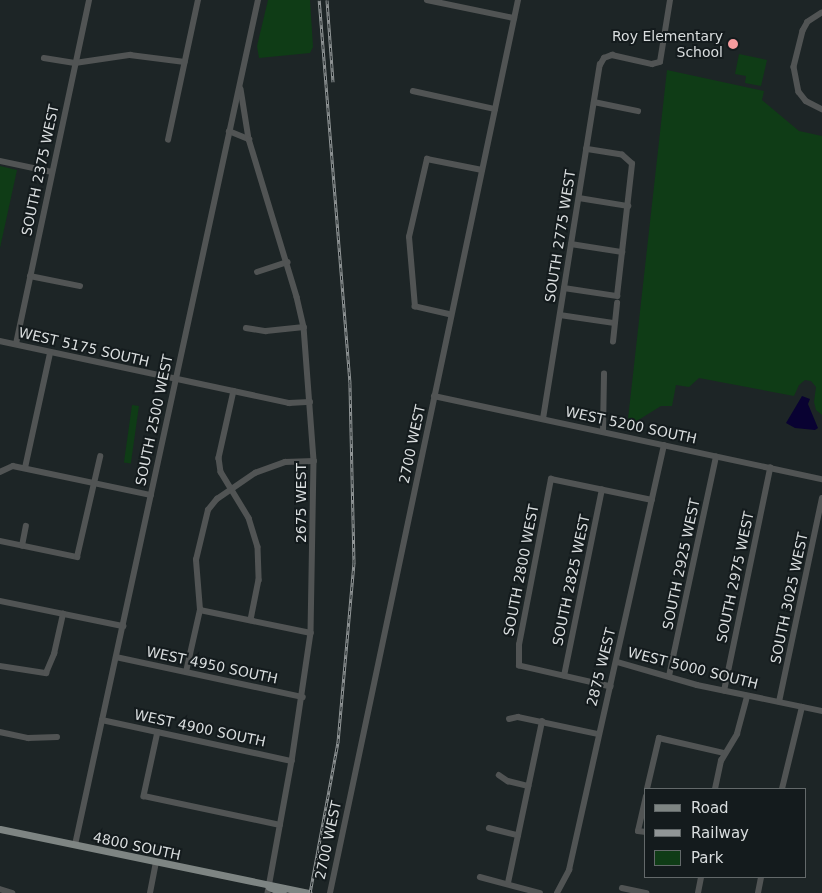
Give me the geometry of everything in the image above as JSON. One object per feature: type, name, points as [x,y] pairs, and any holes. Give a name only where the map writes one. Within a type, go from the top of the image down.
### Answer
[{"type":"main road","name":"4800 SOUTH","points":[[0,829],[283,893]]},
{"type":"main road","name":"4800 SOUTH","points":[[268,890],[308,893]]},
{"type":"street","name":"SOUTH 2375 WEST","points":[[16,344],[89,0]]},
{"type":"street","points":[[168,140],[198,0]]},
{"type":"street","name":"SOUTH 2500 WEST","points":[[75,845],[258,0]]},
{"type":"street","points":[[427,0],[514,18]]},
{"type":"street","name":"2700 WEST","points":[[330,893],[518,0]]},
{"type":"street","name":"SOUTH 2775 WEST","points":[[543,419],[586,149],[604,58],[612,55],[652,64],[660,62],[664,56],[670,0]]},
{"type":"street","points":[[821,14],[808,22],[800,40],[794,67],[799,92],[806,101],[822,109]]},
{"type":"street","points":[[44,58],[75,63],[130,54],[185,62]]},
{"type":"street","name":"2675 WEST","points":[[240,83],[249,139],[287,262],[304,327],[314,461],[311,633],[303,697],[268,890]]},
{"type":"street","points":[[413,91],[495,109]]},
{"type":"street","points":[[594,102],[638,112]]},
{"type":"street","points":[[229,131],[249,139]]},
{"type":"street","points":[[564,288],[617,296],[632,164],[622,155],[586,149]]},
{"type":"street","points":[[452,315],[415,307],[409,237],[427,159],[482,170]]},
{"type":"street","points":[[0,161],[52,172]]},
{"type":"street","points":[[578,198],[628,206]]},
{"type":"street","points":[[571,244],[622,252]]},
{"type":"street","points":[[257,272],[287,262]]},
{"type":"street","points":[[30,276],[80,286]]},
{"type":"street","points":[[613,342],[617,303]]},
{"type":"street","points":[[560,315],[614,323]]},
{"type":"street","points":[[246,328],[266,331],[304,327]]},
{"type":"street","name":"WEST 5175 SOUTH","points":[[0,341],[289,403],[310,402]]},
{"type":"street","points":[[25,468],[50,353]]},
{"type":"street","points":[[603,432],[604,374]]},
{"type":"street","points":[[234,391],[219,458],[222,472],[230,489],[249,518],[258,547],[260,580],[251,620]]},
{"type":"street","name":"WEST 5200 SOUTH","points":[[434,396],[822,479]]},
{"type":"street","name":"2875 WEST","points":[[556,893],[568,870],[598,734],[611,687],[664,445]]},
{"type":"street","name":"SOUTH 2925 WEST","points":[[669,676],[716,456]]},
{"type":"street","points":[[0,541],[77,557],[100,457]]},
{"type":"street","points":[[186,672],[200,610],[196,560],[203,521],[217,499],[267,467],[314,461]]},
{"type":"street","points":[[0,472],[13,466],[151,495]]},
{"type":"street","name":"SOUTH 2975 WEST","points":[[724,691],[770,468]]},
{"type":"street","name":"SOUTH 2800 WEST","points":[[564,676],[519,666],[519,645],[551,479],[602,490]]},
{"type":"street","points":[[602,490],[652,500]]},
{"type":"street","name":"SOUTH 2825 WEST","points":[[564,676],[602,490]]},
{"type":"street","name":"SOUTH 3025 WEST","points":[[780,702],[822,498]]},
{"type":"street","points":[[22,546],[26,526]]},
{"type":"street","points":[[0,601],[123,626]]},
{"type":"street","points":[[200,610],[311,633]]},
{"type":"street","points":[[0,666],[46,673],[54,654],[62,614]]},
{"type":"street","name":"WEST 4950 SOUTH","points":[[116,657],[303,697]]},
{"type":"street","name":"WEST 5000 SOUTH","points":[[616,662],[724,691],[822,711]]},
{"type":"street","points":[[564,676],[611,687]]},
{"type":"street","points":[[715,788],[724,753],[737,734],[747,696]]},
{"type":"street","points":[[782,788],[802,707]]},
{"type":"street","points":[[508,720],[518,717],[598,734]]},
{"type":"street","name":"WEST 4900 SOUTH","points":[[102,720],[292,761]]},
{"type":"street","points":[[508,883],[542,722]]},
{"type":"street","points":[[0,732],[28,738],[57,737]]},
{"type":"street","points":[[158,732],[144,796],[280,825]]},
{"type":"street","points":[[647,788],[657,735],[724,753]]},
{"type":"street","points":[[499,775],[508,781],[528,786]]},
{"type":"street","points":[[644,804],[636,832],[644,832]]},
{"type":"street","points":[[489,828],[518,835]]},
{"type":"street","points":[[150,893],[156,863]]},
{"type":"street","points":[[480,877],[540,893]]},
{"type":"street","points":[[698,893],[701,878]]},
{"type":"street","points":[[758,893],[762,878]]},
{"type":"street","points":[[622,888],[646,893]]},
{"type":"street","points":[[0,889],[12,893]]},
{"type":"green space","points":[[268,0],[310,0],[313,47],[310,53],[259,58],[257,46]]},
{"type":"green space","points":[[739,54],[767,60],[761,86],[745,83],[746,76],[735,74]]},
{"type":"green space","points":[[667,70],[764,91],[762,100],[799,131],[822,136],[822,415],[816,410],[814,402],[816,387],[811,381],[805,380],[799,385],[794,396],[699,378],[689,387],[676,385],[672,406],[661,406],[640,419],[633,429],[627,428]]},
{"type":"green space","points":[[0,166],[17,170],[0,248]]},
{"type":"green space","points":[[132,405],[139,406],[131,463],[124,462]]},
{"type":"shaded area","points":[[802,396],[810,399],[808,404],[818,428],[815,430],[795,428],[786,423]]},
{"type":"railway","points":[[310,893],[338,742],[354,563],[350,383],[319,0]]},
{"type":"railway","points":[[327,0],[333,82]]},
{"type":"place","name":"Roy Elementary School","points":[[733,44]]}]
